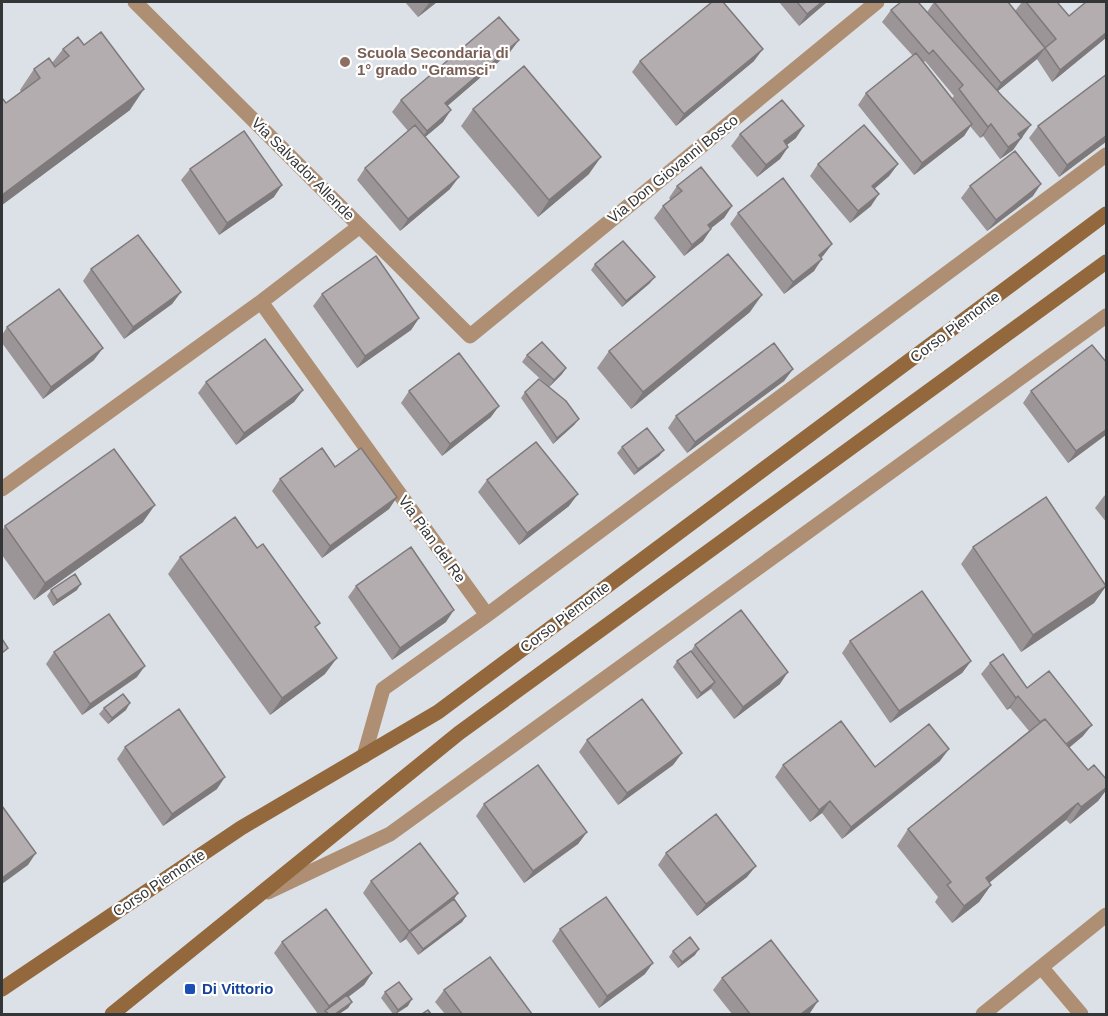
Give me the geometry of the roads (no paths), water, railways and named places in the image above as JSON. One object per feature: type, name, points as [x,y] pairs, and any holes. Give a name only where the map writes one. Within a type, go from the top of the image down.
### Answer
[{"type":"main road","name":"Corso Piemonte","points":[[2,989],[241,828],[438,712],[1107,214]]},
{"type":"main road","name":"Corso Piemonte","points":[[112,1014],[459,733],[1107,262]]},
{"type":"street","name":"Via Salvador Allende","points":[[135,2],[470,336]]},
{"type":"street","name":"Via Don Giovanni Bosco","points":[[470,336],[877,2]]},
{"type":"street","points":[[364,756],[384,689],[1107,155]]},
{"type":"street","points":[[2,489],[261,302],[360,226]]},
{"type":"street","name":"Via Pian del Re","points":[[261,302],[487,615]]},
{"type":"street","name":"Corso Piemonte","points":[[257,897],[390,834],[1107,316]]},
{"type":"street","points":[[984,1014],[1107,915]]},
{"type":"street","points":[[1042,968],[1081,1014]]},
{"type":"place","name":"Scuola Secondaria di 1° grado \"Gramsci\"","points":[[345,62]]},
{"type":"place","name":"Di Vittorio","points":[[190,989]]}]
